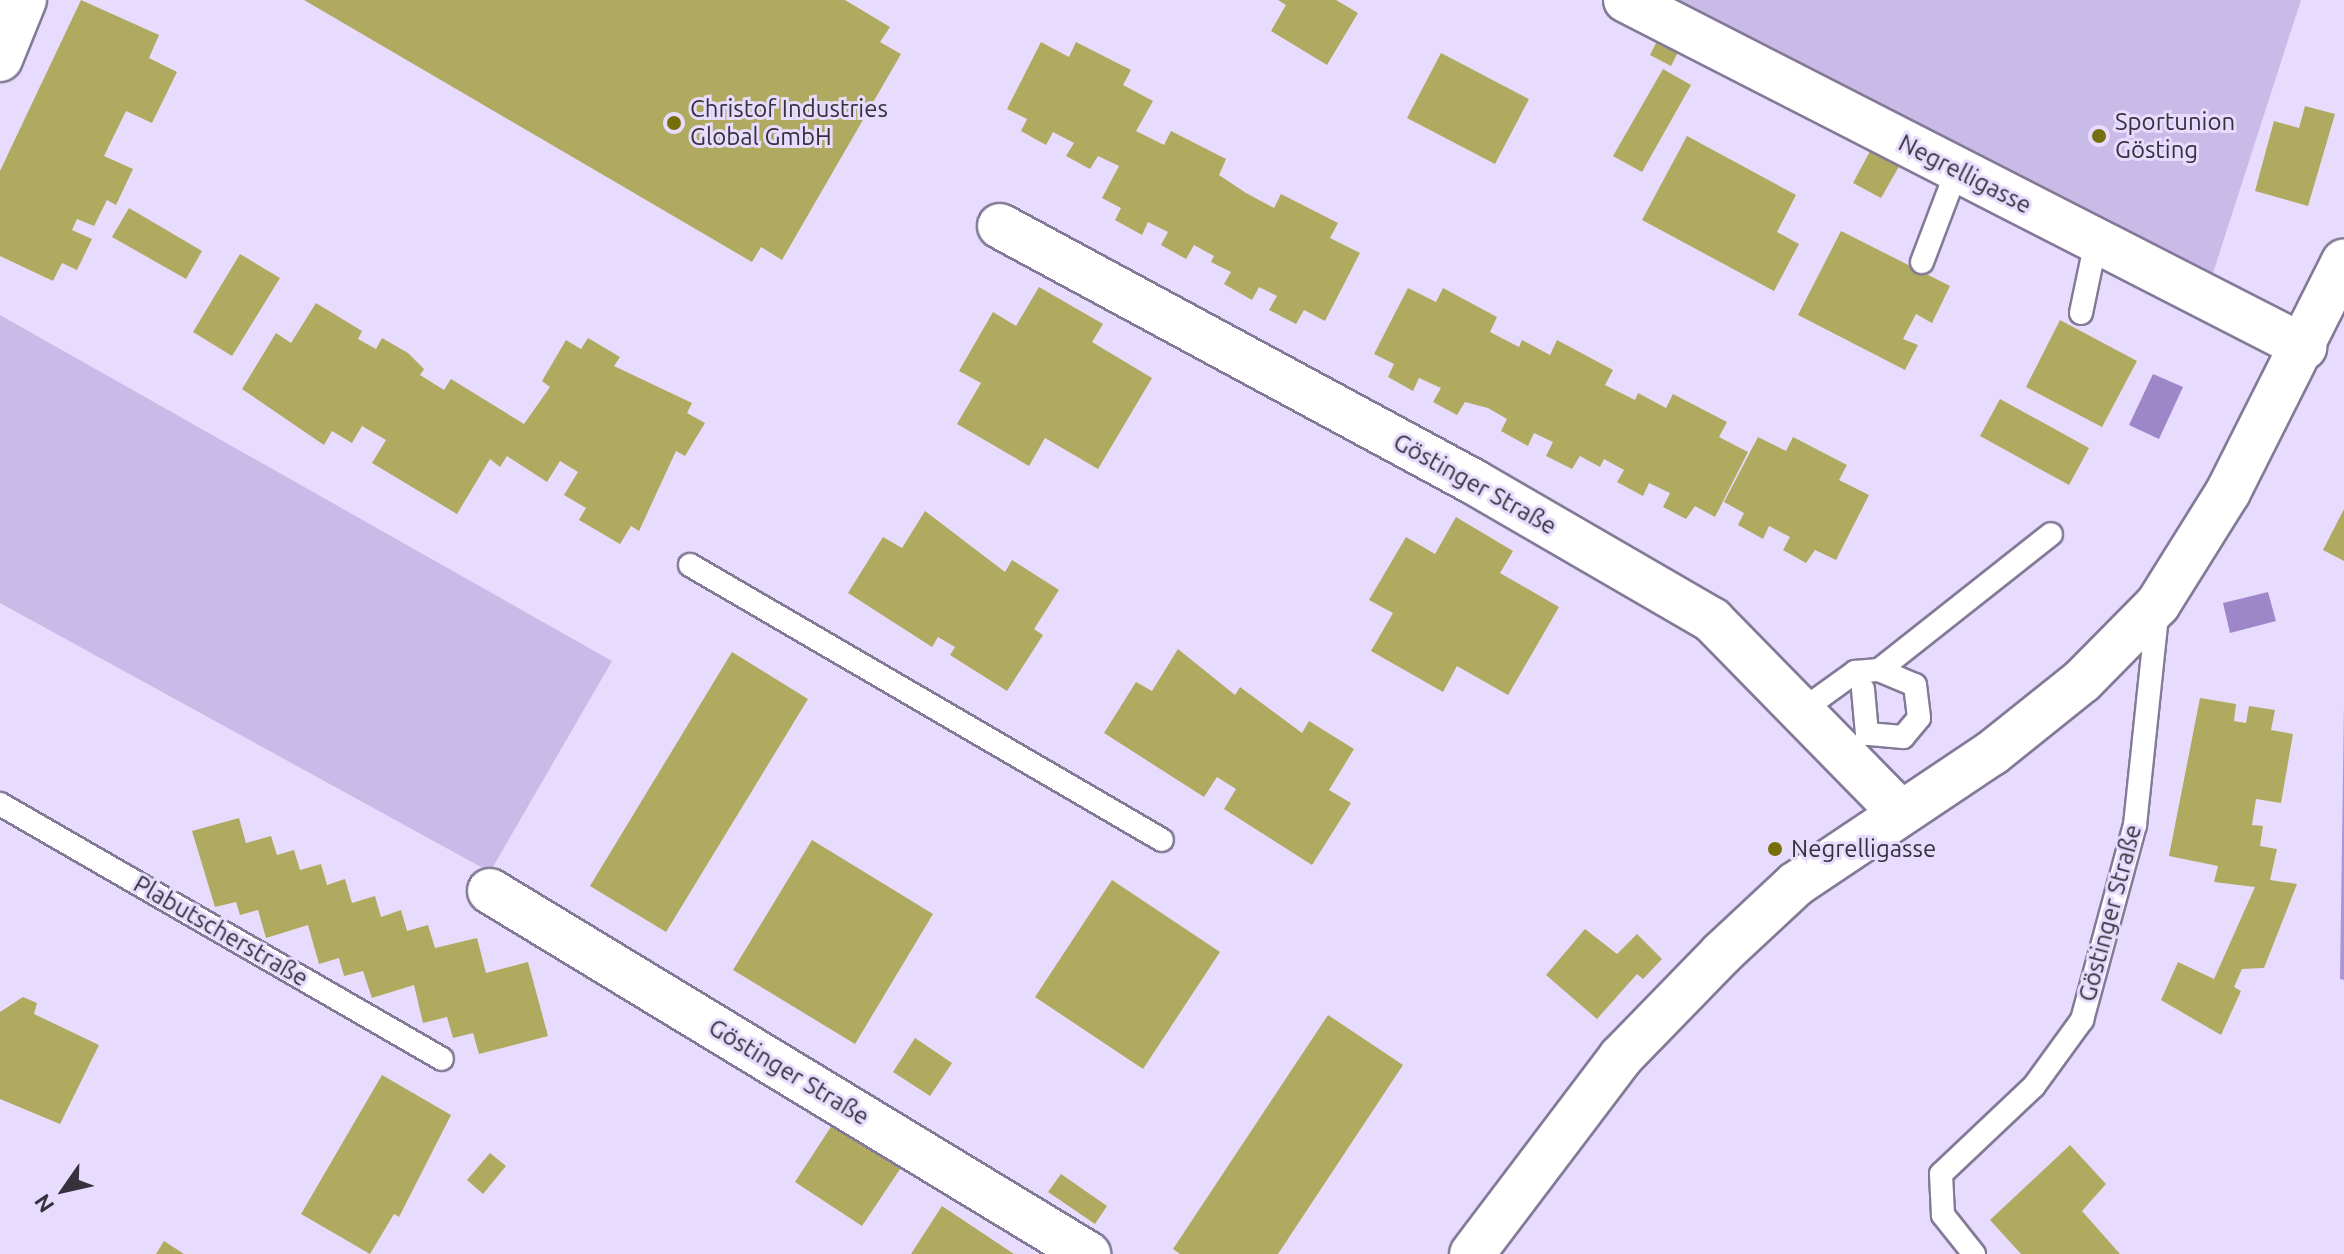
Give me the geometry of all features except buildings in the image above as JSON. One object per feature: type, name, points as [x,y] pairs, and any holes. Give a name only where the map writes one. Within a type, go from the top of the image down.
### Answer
[{"type":"street","points":[[0,59],[24,0]]},
{"type":"street","name":"Negrelligasse","points":[[1626,0],[2304,347]]},
{"type":"street","name":"Göstinger Straße","points":[[1000,226],[1712,620],[1898,810]]},
{"type":"street","name":"Göstinger Straße","points":[[1472,1254],[1621,1057],[1796,884],[1898,810],[2026,726],[2158,604],[2228,492],[2304,347],[2344,261]]},
{"type":"street","name":"Göstinger Straße","points":[[490,891],[1088,1254]]},
{"type":"lane","points":[[1922,262],[1957,170]]},
{"type":"lane","points":[[2081,313],[2096,241]]},
{"type":"lane","points":[[1879,670],[2051,534]]},
{"type":"lane","points":[[690,565],[1162,840]]},
{"type":"lane","name":"Göstinger Straße","points":[[1974,1254],[1943,1215],[1941,1174],[2034,1086],[2082,1020],[2135,825],[2158,604]]},
{"type":"lane","points":[[1801,711],[1855,672],[1879,670],[1915,685],[1919,718],[1903,737],[1867,734],[1863,689]]},
{"type":"lane","name":"Plabutscherstraße","points":[[0,804],[442,1059]]},
{"type":"shaded area","name":"Sportunion Gösting","points":[[1670,0],[2301,0],[2213,273]]},
{"type":"shaded area","points":[[0,315],[612,661],[490,872],[0,603]]},
{"type":"shaded area","points":[[2153,374],[2183,387],[2159,439],[2129,425]]},
{"type":"shaded area","points":[[2268,592],[2276,621],[2230,633],[2223,603]]},
{"type":"shaded area","points":[[2344,705],[2344,980],[2340,979]]},
{"type":"place","name":"Christof Industries Global GmbH","points":[[674,123]]},
{"type":"place","name":"Sportunion Gösting","points":[[2099,136]]},
{"type":"place","name":"Negrelligasse","points":[[1775,849]]}]
